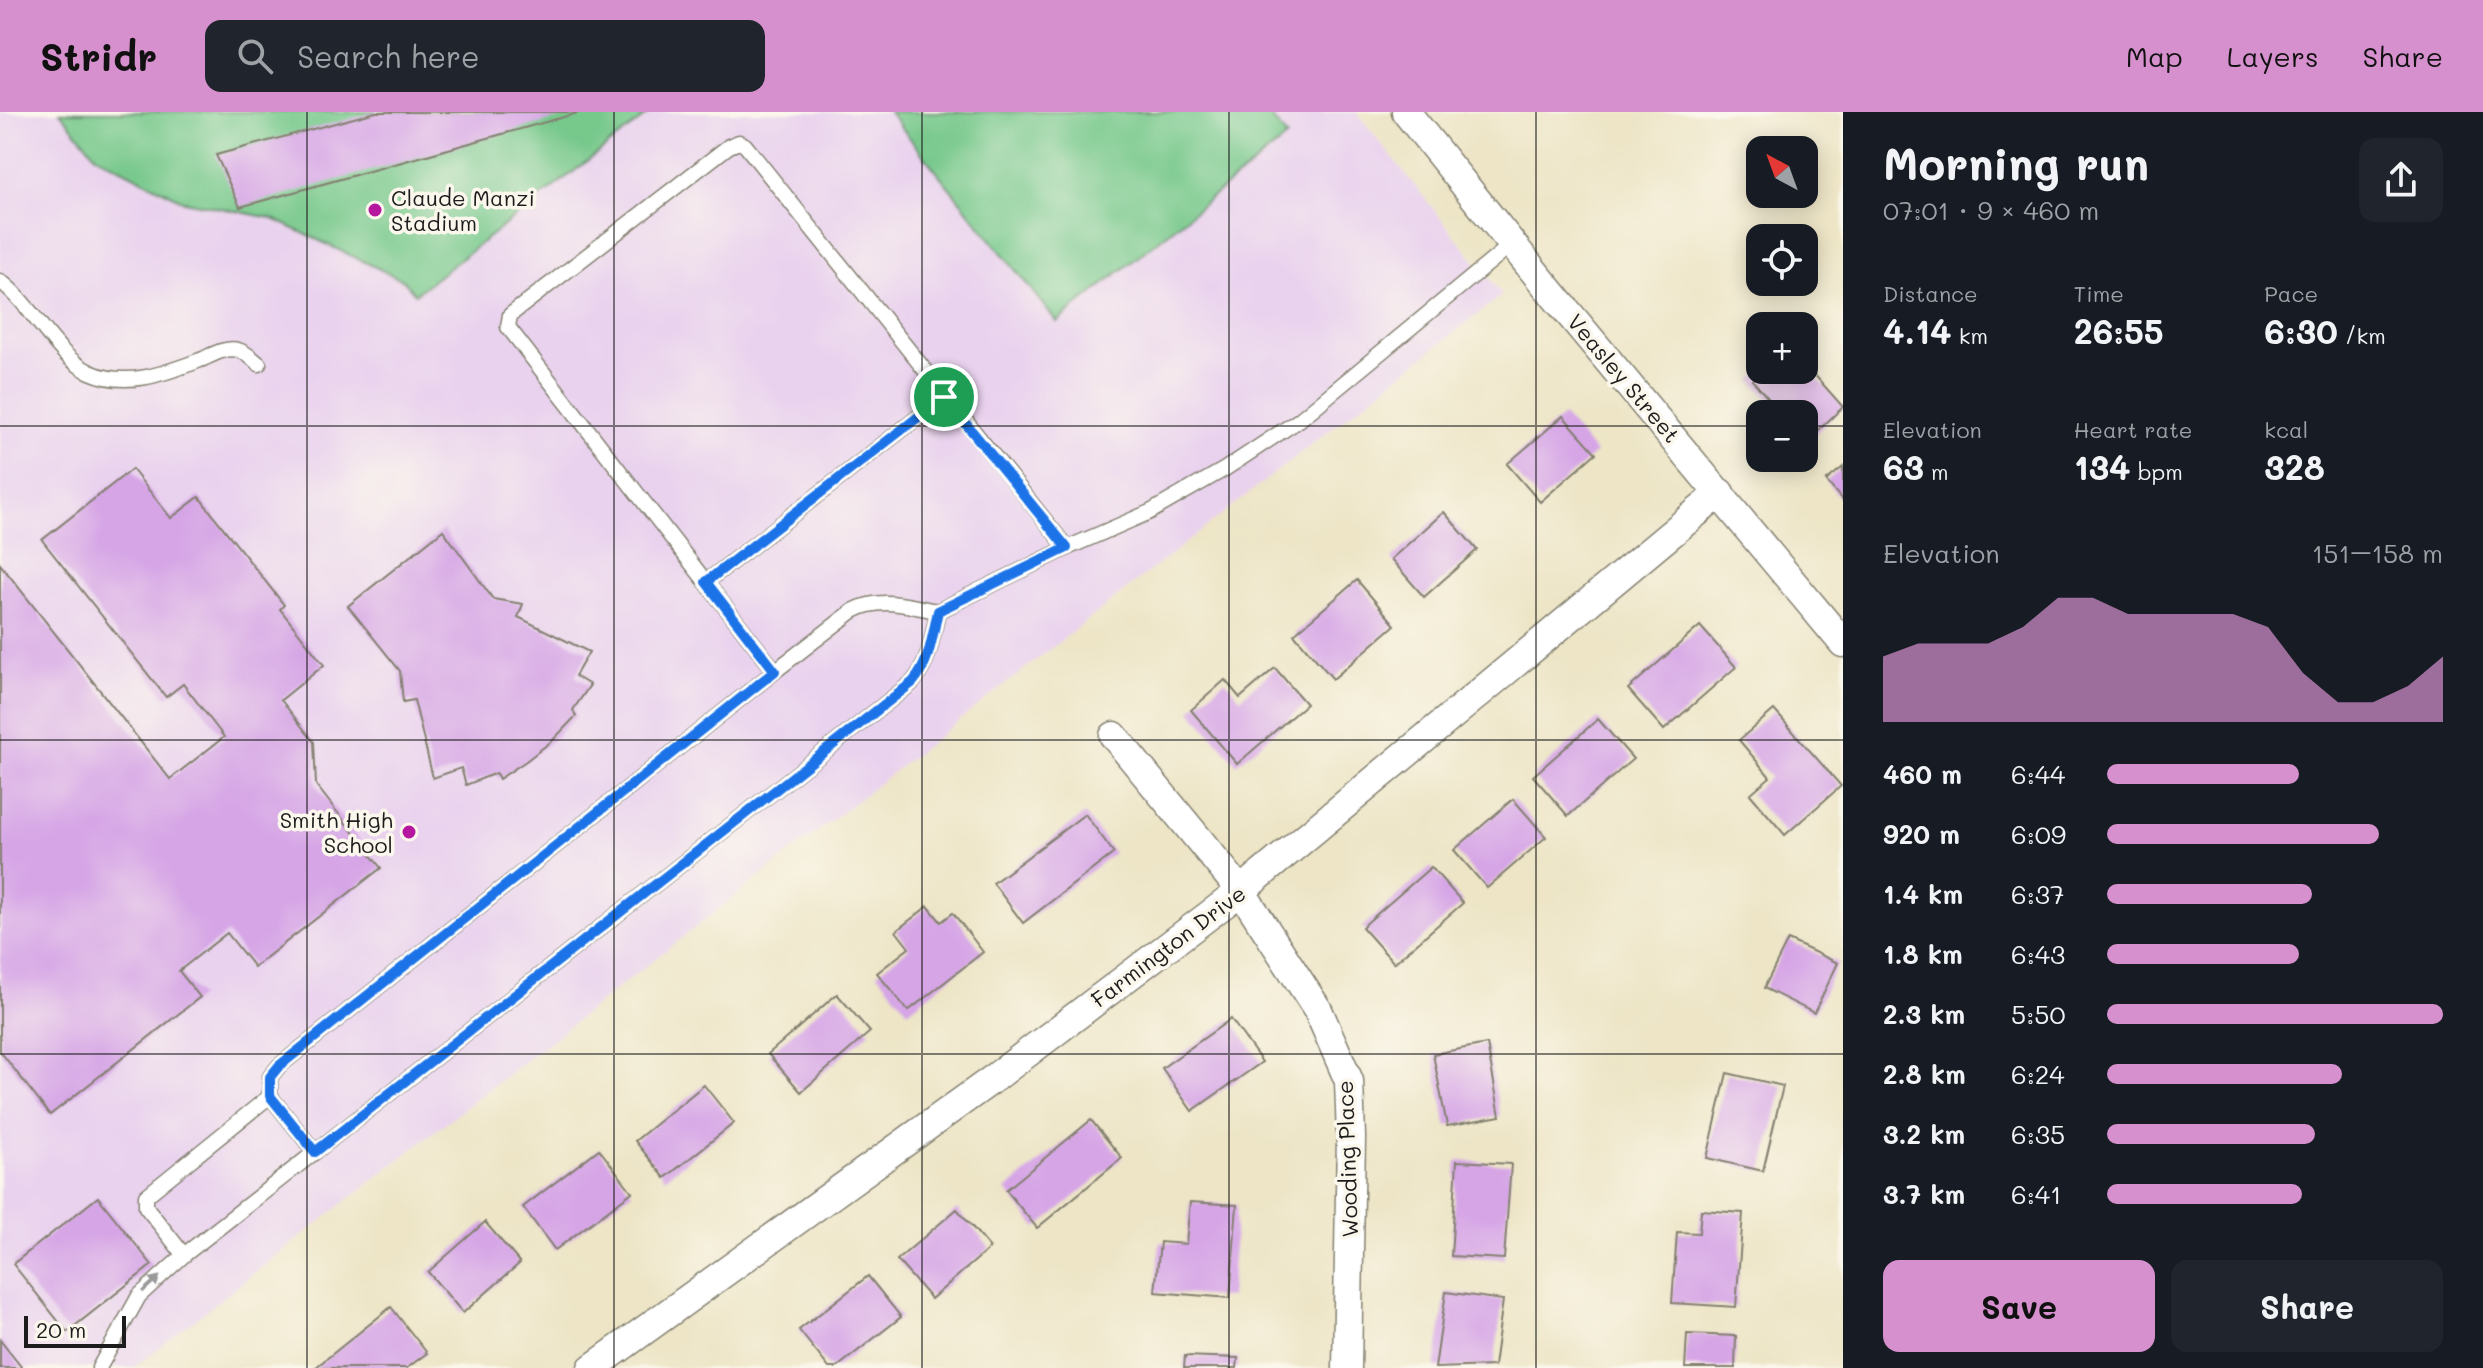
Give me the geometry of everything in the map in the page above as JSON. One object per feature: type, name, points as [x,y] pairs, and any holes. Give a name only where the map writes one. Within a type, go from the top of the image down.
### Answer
[{"type":"street","name":"Veasley Street","points":[[1406,112],[1843,643]]},
{"type":"street","name":"Farmington Drive","points":[[592,1368],[997,1076],[1241,891],[1720,493]]},
{"type":"street","name":"Wooding Place","points":[[1114,736],[1241,891],[1318,1010],[1349,1081],[1351,1166],[1347,1368]]},
{"type":"lane","points":[[775,671],[508,327],[510,315],[729,146],[739,142],[745,145],[1067,548]]},
{"type":"lane","points":[[315,1152],[270,1096],[270,1077],[279,1066],[853,611],[867,603],[878,602],[938,611],[1067,548],[1150,512],[1225,469],[1299,420],[1512,244]]},
{"type":"lane","points":[[0,281],[79,366],[92,374],[133,379],[157,377],[228,349],[241,351],[259,364]]},
{"type":"lane","points":[[706,582],[944,397]]},
{"type":"lane","points":[[99,1368],[139,1296],[184,1255],[913,682],[927,661],[938,611]]},
{"type":"lane","points":[[184,1255],[146,1207],[146,1196],[270,1096]]},
{"type":"shaded area","name":"Smith High School","points":[[0,112],[1356,112],[1502,295],[133,1368],[0,1368]]},
{"type":"green space","name":"Claude Manzi Stadium","points":[[60,112],[651,112],[415,294],[403,280],[271,218],[184,201],[96,156]]},
{"type":"green space","points":[[889,112],[1267,112],[1287,137],[1057,322]]},
{"type":"building","points":[[376,112],[578,113],[240,207],[216,155]]},
{"type":"building","points":[[1818,379],[1843,407],[1818,431],[1818,400],[1770,400],[1756,384],[1818,384]]},
{"type":"building","points":[[1563,416],[1596,453],[1540,502],[1507,464]]},
{"type":"building","points":[[1843,467],[1843,501],[1826,481]]},
{"type":"building","points":[[132,469],[171,518],[199,497],[284,605],[280,609],[324,665],[281,700],[314,742],[316,785],[381,868],[254,967],[227,933],[179,971],[200,997],[50,1115],[0,1051],[0,564],[170,779],[224,737],[183,684],[166,697],[42,540]]},
{"type":"building","points":[[1444,512],[1477,550],[1424,597],[1391,559]]},
{"type":"building","points":[[443,530],[493,599],[523,604],[518,617],[589,652],[575,676],[590,685],[573,710],[576,716],[553,740],[499,779],[496,773],[466,785],[461,768],[433,778],[414,700],[403,702],[400,671],[348,606]]},
{"type":"building","points":[[1357,580],[1395,625],[1333,679],[1294,634]]},
{"type":"building","points":[[1700,626],[1736,667],[1664,730],[1628,689]]},
{"type":"building","points":[[1275,668],[1306,704],[1237,764],[1191,710],[1225,680],[1240,698]]},
{"type":"building","points":[[1774,710],[1841,786],[1785,835],[1750,794],[1770,777],[1739,740]]},
{"type":"building","points":[[1598,719],[1633,759],[1568,816],[1533,776]]},
{"type":"building","points":[[1513,799],[1546,837],[1487,888],[1454,850]]},
{"type":"building","points":[[1085,814],[1114,853],[1023,923],[993,883]]},
{"type":"building","points":[[1431,867],[1463,903],[1394,963],[1362,927]]},
{"type":"building","points":[[928,906],[941,922],[953,913],[983,952],[908,1011],[877,973],[909,948],[896,931]]},
{"type":"building","points":[[1788,940],[1838,963],[1814,1013],[1764,988]]},
{"type":"building","points":[[837,994],[870,1032],[801,1092],[768,1054]]},
{"type":"building","points":[[1231,1019],[1262,1062],[1192,1111],[1162,1068]]},
{"type":"building","points":[[1487,1044],[1500,1116],[1447,1126],[1433,1054]]},
{"type":"building","points":[[1727,1073],[1783,1086],[1763,1171],[1707,1158]]},
{"type":"building","points":[[704,1085],[734,1123],[665,1178],[635,1141]]},
{"type":"building","points":[[1091,1120],[1122,1158],[1037,1228],[1006,1190]]},
{"type":"building","points":[[599,1149],[632,1192],[555,1250],[523,1207]]},
{"type":"building","points":[[1457,1161],[1511,1164],[1504,1259],[1451,1256]]},
{"type":"building","points":[[98,1197],[152,1265],[67,1332],[13,1264]]},
{"type":"building","points":[[1190,1202],[1237,1205],[1230,1298],[1155,1292],[1160,1242],[1186,1244]]},
{"type":"building","points":[[957,1209],[990,1248],[931,1299],[897,1260]]},
{"type":"building","points":[[1701,1210],[1743,1213],[1736,1307],[1672,1303],[1677,1232],[1699,1233]]},
{"type":"building","points":[[485,1222],[520,1263],[463,1313],[428,1272]]},
{"type":"building","points":[[868,1276],[901,1317],[836,1368],[829,1368],[799,1330]]},
{"type":"building","points":[[1446,1292],[1503,1300],[1494,1366],[1435,1368]]},
{"type":"building","points":[[391,1307],[427,1353],[407,1368],[315,1368]]},
{"type":"building","points":[[1687,1334],[1736,1336],[1735,1368],[1685,1368]]},
{"type":"building","points":[[0,1340],[22,1368],[0,1368]]},
{"type":"building","points":[[1185,1356],[1238,1358],[1237,1368],[1184,1368]]},
{"type":"place","name":"Claude Manzi Stadium","points":[[375,210]]},
{"type":"place","name":"Smith High School","points":[[409,832]]},
{"type":"route","points":[[944,397],[1067,548],[938,611],[927,661],[913,682],[315,1152],[270,1096],[270,1077],[279,1066],[775,671],[706,582],[944,397]]}]
